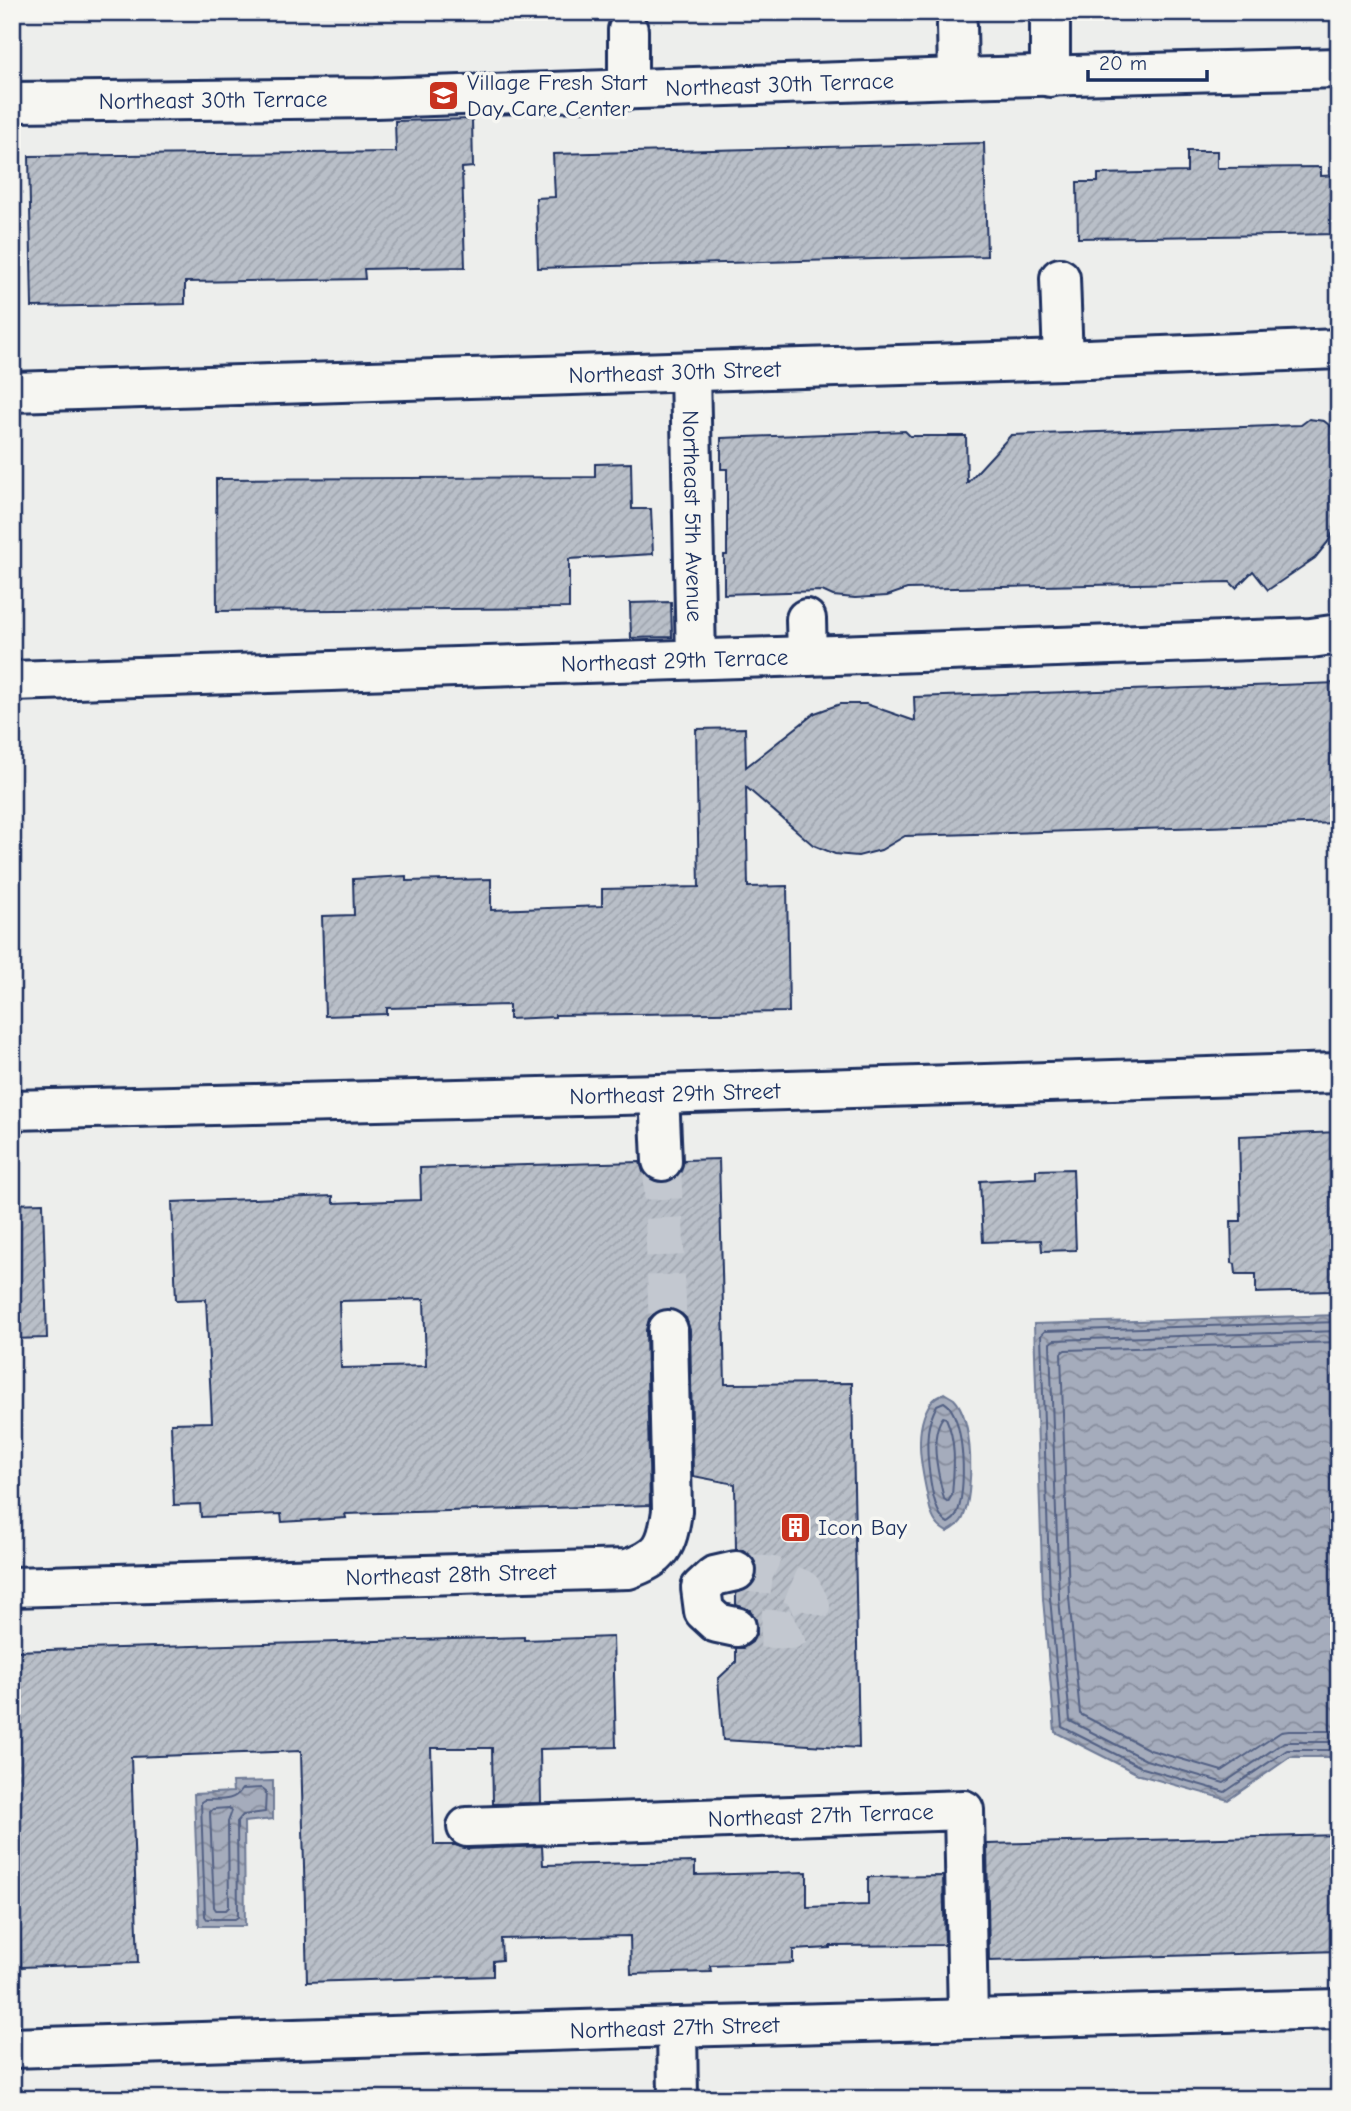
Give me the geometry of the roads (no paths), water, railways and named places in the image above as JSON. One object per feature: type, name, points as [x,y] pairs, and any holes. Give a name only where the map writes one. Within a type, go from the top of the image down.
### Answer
[{"type":"street","points":[[1050,21],[1050,77]]},
{"type":"street","points":[[957,25],[958,78]]},
{"type":"street","points":[[628,30],[628,90]]},
{"type":"street","name":"Northeast 30th Terrace","points":[[12,102],[375,98],[1339,68]]},
{"type":"street","points":[[1060,278],[1063,360]]},
{"type":"street","name":"Northeast 30th Street","points":[[12,392],[1339,349]]},
{"type":"street","name":"Northeast 5th Avenue","points":[[690,372],[696,659]]},
{"type":"street","name":"Northeast 29th Terrace","points":[[12,681],[696,659],[806,615],[1311,638],[1339,634]]},
{"type":"street","name":"Northeast 29th Street","points":[[12,1110],[1339,1073]]},
{"type":"street","points":[[659,1094],[662,1161]]},
{"type":"street","points":[[668,1330],[672,1511],[663,1547],[655,1557],[701,1588],[704,1611],[717,1623],[736,1627]]},
{"type":"street","name":"Northeast 28th Street","points":[[12,1587],[628,1569],[655,1557]]},
{"type":"street","points":[[701,1588],[714,1576],[736,1571]]},
{"type":"street","name":"Northeast 27th Terrace","points":[[467,1827],[964,1810],[968,2020]]},
{"type":"street","name":"Northeast 27th Street","points":[[12,2048],[1339,2009]]},
{"type":"street","points":[[677,2027],[678,2099]]},
{"type":"water","points":[[1339,1315],[1339,1757],[1290,1757],[1228,1800],[1140,1775],[1055,1732],[1043,1599],[1034,1324]]},
{"type":"water","points":[[944,1393],[954,1399],[961,1409],[969,1439],[970,1457],[967,1507],[960,1523],[947,1532],[936,1522],[931,1511],[920,1447],[925,1412],[932,1400]]},
{"type":"water","points":[[273,1781],[273,1819],[244,1822],[245,1926],[199,1926],[194,1794],[233,1792],[232,1782]]},
{"type":"tunnel","points":[[662,1161],[668,1330]]},
{"type":"tunnel","points":[[736,1571],[773,1576],[802,1589],[811,1606],[807,1621],[790,1630],[736,1627]]},
{"type":"place","name":"Village Fresh Start Day Care Center","points":[[444,95]]},
{"type":"place","name":"Icon Bay","points":[[795,1527]]}]
